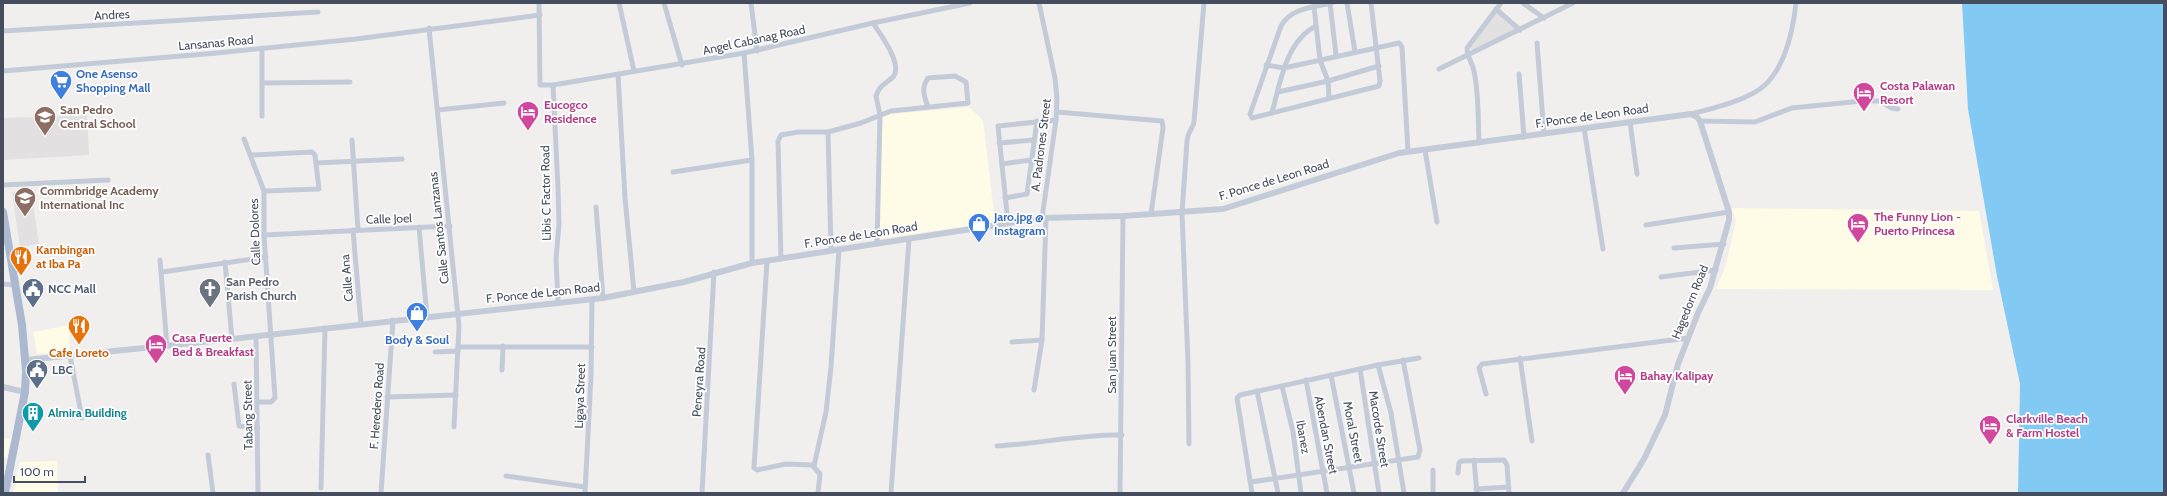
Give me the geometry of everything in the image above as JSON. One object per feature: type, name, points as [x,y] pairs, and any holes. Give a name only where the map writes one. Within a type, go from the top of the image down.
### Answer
[{"type":"main road","points":[[3,212],[4,230],[15,285],[26,360],[25,392],[5,493]]},
{"type":"street","points":[[539,3],[540,15]]},
{"type":"street","points":[[619,3],[634,71]]},
{"type":"street","points":[[664,3],[682,65]]},
{"type":"street","points":[[750,3],[757,51]]},
{"type":"street","points":[[939,3],[940,10]]},
{"type":"street","name":"Angel Cabanag Road","points":[[540,15],[540,85],[553,85],[744,54],[873,23],[970,3]]},
{"type":"street","name":"A. Padrones Street","points":[[1034,390],[1042,340],[1044,218],[1057,112],[1055,78],[1039,3]]},
{"type":"street","points":[[1189,444],[1188,363],[1182,213],[1188,132],[1194,126],[1204,3]]},
{"type":"street","points":[[1336,55],[1331,3],[1294,12],[1286,18],[1266,65],[1250,114],[1253,118],[1379,86],[1377,46],[1372,3]]},
{"type":"street","points":[[1347,3],[1354,52]]},
{"type":"street","points":[[1478,143],[1478,108],[1474,70],[1467,55],[1469,43],[1501,3]]},
{"type":"street","points":[[1523,3],[1544,18]]},
{"type":"street","points":[[1692,115],[1721,106],[1765,86],[1776,71],[1793,30],[1796,3]]},
{"type":"street","points":[[1439,68],[1520,30],[1569,4]]},
{"type":"street","points":[[1314,7],[1320,60],[1328,81],[1329,98]]},
{"type":"street","points":[[1496,9],[1520,30]]},
{"type":"street","name":"Andres","points":[[3,31],[318,12]]},
{"type":"street","name":"Lansanas Road","points":[[3,71],[356,39],[430,28],[540,15]]},
{"type":"street","points":[[873,23],[896,61],[896,69],[893,77],[882,84],[877,91],[876,96],[880,115],[877,244]]},
{"type":"street","points":[[1272,113],[1284,68],[1301,36],[1316,26]]},
{"type":"street","name":"Calle Santos Lanzanas","points":[[430,28],[458,314],[458,349],[454,427]]},
{"type":"street","points":[[1266,65],[1284,68],[1395,42],[1398,43],[1402,47],[1408,151]]},
{"type":"street","points":[[1537,43],[1544,134]]},
{"type":"street","points":[[262,48],[262,116]]},
{"type":"street","points":[[744,54],[752,160],[752,263]]},
{"type":"street","points":[[1278,92],[1328,81],[1378,66]]},
{"type":"street","points":[[618,74],[625,198],[634,292]]},
{"type":"street","points":[[1519,74],[1524,137]]},
{"type":"street","points":[[781,259],[779,137],[784,134],[798,132],[828,132],[861,123],[891,111],[968,103],[966,82],[955,76],[928,78],[923,85],[923,95],[928,107]]},
{"type":"street","points":[[262,84],[350,82]]},
{"type":"street","name":"Libis C Factor Road","points":[[553,85],[559,216],[556,259],[558,302]]},
{"type":"street","points":[[1700,121],[1755,122],[1792,108],[1856,102],[1880,101],[1891,108],[1898,109]]},
{"type":"street","points":[[438,110],[504,104]]},
{"type":"street","points":[[1057,112],[1162,121],[1163,128],[1151,214]]},
{"type":"street","name":"F. Ponce de Leon Road","points":[[26,360],[168,346],[603,298],[684,282],[714,272],[752,263],[1044,218],[1182,213],[1232,207],[1391,154],[1692,115]]},
{"type":"street","name":"Hagedorn Road","points":[[1623,493],[1644,460],[1661,424],[1688,338],[1716,270],[1724,244],[1729,220],[1728,212],[1700,121],[1692,115]]},
{"type":"street","points":[[1008,223],[999,143],[999,126],[1056,120]]},
{"type":"street","points":[[1005,198],[1027,194],[1037,121]]},
{"type":"street","points":[[1630,122],[1637,174]]},
{"type":"street","points":[[1584,128],[1602,249]]},
{"type":"street","points":[[828,132],[831,250]]},
{"type":"street","name":"Calle Dolores","points":[[244,139],[252,156],[264,191],[264,235],[272,334],[275,398],[271,402],[258,402]]},
{"type":"street","name":"Calle Ana","points":[[352,140],[361,324]]},
{"type":"street","points":[[999,143],[1034,140]]},
{"type":"street","points":[[1425,150],[1437,222]]},
{"type":"street","points":[[252,156],[312,152],[315,155],[318,190],[264,191]]},
{"type":"street","points":[[316,163],[402,159]]},
{"type":"street","points":[[673,172],[752,160]]},
{"type":"street","points":[[1002,164],[1031,160]]},
{"type":"street","points":[[3,185],[108,180]]},
{"type":"street","points":[[596,207],[603,298]]},
{"type":"street","points":[[1646,226],[1728,212]]},
{"type":"street","name":"San Juan Street","points":[[1120,493],[1124,216]]},
{"type":"street","name":"Calle Joel","points":[[264,235],[450,226]]},
{"type":"street","points":[[419,228],[427,317]]},
{"type":"street","points":[[891,493],[909,239]]},
{"type":"street","points":[[1674,248],[1724,244]]},
{"type":"street","points":[[814,466],[826,412],[831,366],[839,249]]},
{"type":"street","points":[[162,272],[266,257]]},
{"type":"street","points":[[160,260],[168,346]]},
{"type":"street","points":[[767,261],[754,468],[757,470],[786,464],[807,464],[814,466],[820,474],[818,493]]},
{"type":"street","points":[[225,262],[232,339]]},
{"type":"street","points":[[1661,276],[1716,270]]},
{"type":"street","name":"Peneyra Road","points":[[702,493],[714,272]]},
{"type":"street","points":[[3,284],[15,285]]},
{"type":"street","name":"Ligaya Street","points":[[585,490],[592,347],[592,299]]},
{"type":"street","name":"F. Heredero Road","points":[[381,493],[387,397],[394,320]]},
{"type":"street","points":[[321,488],[325,328]]},
{"type":"street","name":"Tabang Street","points":[[256,336],[258,493]]},
{"type":"street","points":[[1486,394],[1479,368],[1480,365],[1520,358],[1688,338]]},
{"type":"street","points":[[1012,342],[1042,340]]},
{"type":"street","points":[[502,370],[503,346]]},
{"type":"street","points":[[435,352],[503,346],[592,347]]},
{"type":"street","points":[[70,356],[82,418]]},
{"type":"street","points":[[1252,493],[1237,398],[1240,395],[1378,365],[1419,358]]},
{"type":"street","points":[[1520,358],[1532,441]]},
{"type":"street","points":[[1251,482],[1276,477],[1299,475],[1418,457],[1420,452],[1414,407],[1403,360]]},
{"type":"street","points":[[1378,365],[1391,413],[1404,493]]},
{"type":"street","name":"Macorde Street","points":[[1360,369],[1379,493]]},
{"type":"street","name":"Moral Street","points":[[1331,375],[1354,493]]},
{"type":"street","name":"Abendan Street","points":[[1306,380],[1327,493]]},
{"type":"street","points":[[234,384],[239,426],[258,428]]},
{"type":"street","name":"Ibanez","points":[[1282,386],[1293,432],[1301,493]]},
{"type":"street","points":[[3,387],[25,392]]},
{"type":"street","points":[[1257,391],[1276,477],[1278,493]]},
{"type":"street","points":[[387,397],[456,395]]},
{"type":"street","points":[[997,446],[1065,440],[1081,436],[1122,435]]},
{"type":"street","points":[[208,455],[213,493]]},
{"type":"street","points":[[1458,473],[1460,462],[1474,460],[1506,461],[1509,493]]},
{"type":"street","points":[[1474,460],[1476,491],[1508,487]]},
{"type":"street","points":[[1433,470],[1433,493]]},
{"type":"street","points":[[506,476],[585,490]]},
{"type":"shaded area","points":[[1497,12],[1516,28],[1473,51],[1470,48],[1471,44]]},
{"type":"shaded area","points":[[969,107],[983,120],[995,222],[877,239],[880,115]]},
{"type":"shaded area","name":"San Pedro Central School","points":[[87,115],[89,155],[3,160],[3,118]]},
{"type":"shaded area","name":"Commbridge Academy International Inc","points":[[31,189],[39,244],[20,247],[12,192]]},
{"type":"shaded area","name":"The Funny Lion - Puerto Princesa","points":[[1731,208],[1979,211],[1993,290],[1716,289],[1725,268],[1736,221]]},
{"type":"shaded area","points":[[69,325],[70,352],[37,354],[33,332]]},
{"type":"shaded area","points":[[3,438],[10,439],[7,458],[3,457]]},
{"type":"shaded area","points":[[57,461],[58,493],[13,493],[20,462]]},
{"type":"water","points":[[1962,3],[2164,3],[2164,493],[2018,493],[2020,384],[1997,276],[1968,109]]},
{"type":"place","name":"One Asenso Shopping Mall","points":[[61,100]]},
{"type":"place","name":"Costa Palawan Resort","points":[[1864,112]]},
{"type":"place","name":"Eucogco Residence","points":[[528,132]]},
{"type":"place","name":"San Pedro Central School","points":[[45,136]]},
{"type":"place","name":"Commbridge Academy International Inc","points":[[25,218]]},
{"type":"place","name":"Jaro.jpg @ Instagram","points":[[979,244]]},
{"type":"place","name":"The Funny Lion - Puerto Princesa","points":[[1858,244]]},
{"type":"place","name":"Kambingan at Iba Pa","points":[[21,276]]},
{"type":"place","name":"NCC Mall","points":[[33,308]]},
{"type":"place","name":"San Pedro Parish Church","points":[[210,308]]},
{"type":"place","name":"Body & Soul","points":[[417,332]]},
{"type":"place","name":"Cafe Loreto","points":[[79,346]]},
{"type":"place","name":"Casa Fuerte Bed & Breakfast","points":[[156,364]]},
{"type":"place","name":"LBC","points":[[37,390]]},
{"type":"place","name":"Bahay Kalipay","points":[[1625,396]]},
{"type":"place","name":"Almira Building","points":[[33,432]]},
{"type":"place","name":"Clarkville Beach & Farm Hostel","points":[[1990,446]]}]
